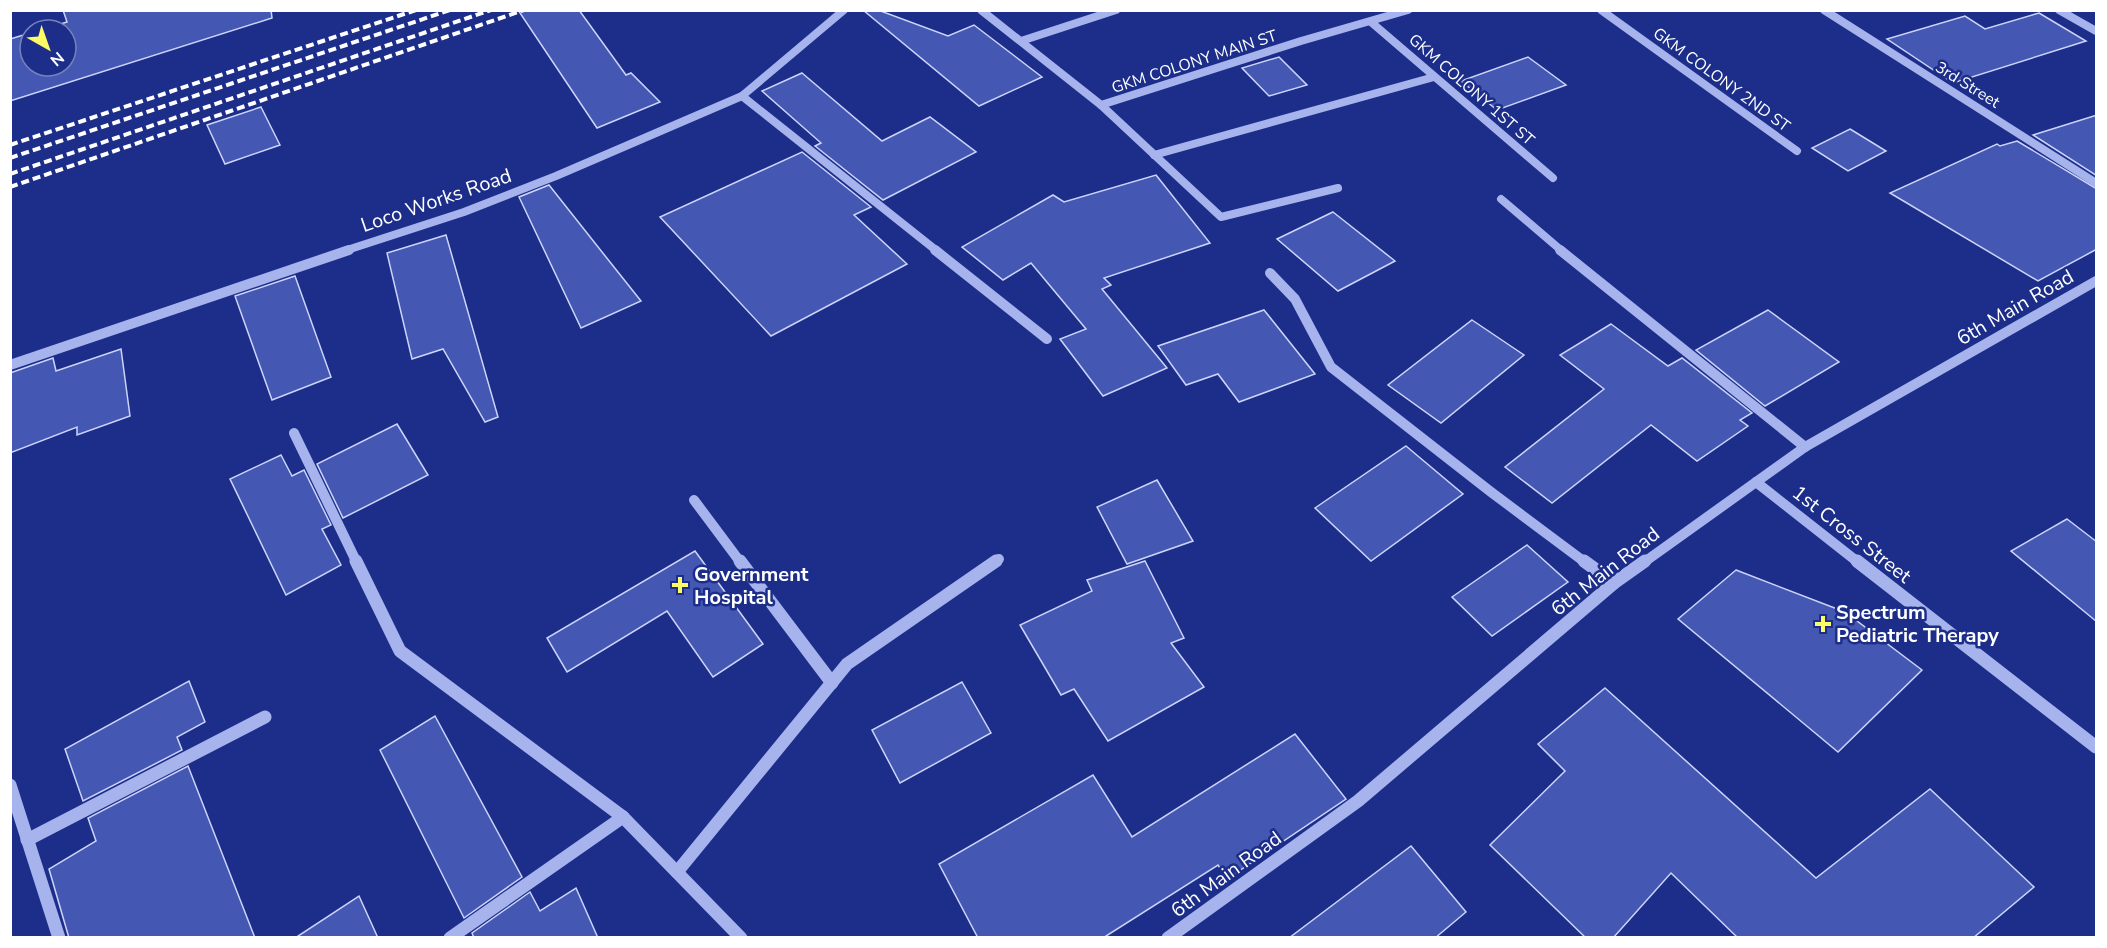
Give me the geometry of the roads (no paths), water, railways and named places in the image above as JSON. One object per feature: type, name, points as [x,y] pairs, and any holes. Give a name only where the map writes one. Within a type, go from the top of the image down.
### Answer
[{"type":"street","name":"Loco Works Road","points":[[10,365],[209,296],[464,212],[556,176],[742,96],[844,10]]},
{"type":"street","name":"GKM COLONY MAIN ST","points":[[981,10],[1101,105],[1301,41],[1408,10]]},
{"type":"street","points":[[1021,41],[1116,10]]},
{"type":"street","name":"GKM COLONY 2ND ST","points":[[1601,10],[1797,151]]},
{"type":"street","name":"3rd Street","points":[[1824,10],[2097,183]]},
{"type":"street","points":[[2059,10],[2097,31]]},
{"type":"street","name":"GKM COLONY 1ST ST","points":[[1371,22],[1553,178]]},
{"type":"street","points":[[1154,155],[1434,77]]},
{"type":"street","points":[[742,96],[1047,339]]},
{"type":"street","points":[[1101,105],[1221,217],[1338,188]]},
{"type":"street","points":[[1501,199],[1554,245],[1805,447]]},
{"type":"street","points":[[1270,273],[1295,299],[1331,367],[1491,492],[1614,583]]},
{"type":"street","name":"6th Main Road","points":[[1168,938],[1358,801],[1614,583],[1805,447],[2097,281]]},
{"type":"street","points":[[294,434],[400,651],[623,817],[741,938]]},
{"type":"street","name":"1st Cross Street","points":[[1756,482],[2097,747]]},
{"type":"street","points":[[694,500],[832,683]]},
{"type":"street","points":[[677,872],[847,664],[999,559]]},
{"type":"street","points":[[27,840],[265,717]]},
{"type":"street","points":[[10,785],[59,938]]},
{"type":"street","points":[[450,938],[623,817]]},
{"type":"railway","points":[[10,145],[416,10]]},
{"type":"railway","points":[[10,158],[450,10]]},
{"type":"railway","points":[[10,174],[491,10]]},
{"type":"railway","points":[[10,187],[524,10]]},
{"type":"place","name":"Government Hospital","points":[[680,585]]},
{"type":"place","name":"Spectrum Pediatric Therapy","points":[[1823,624]]}]
